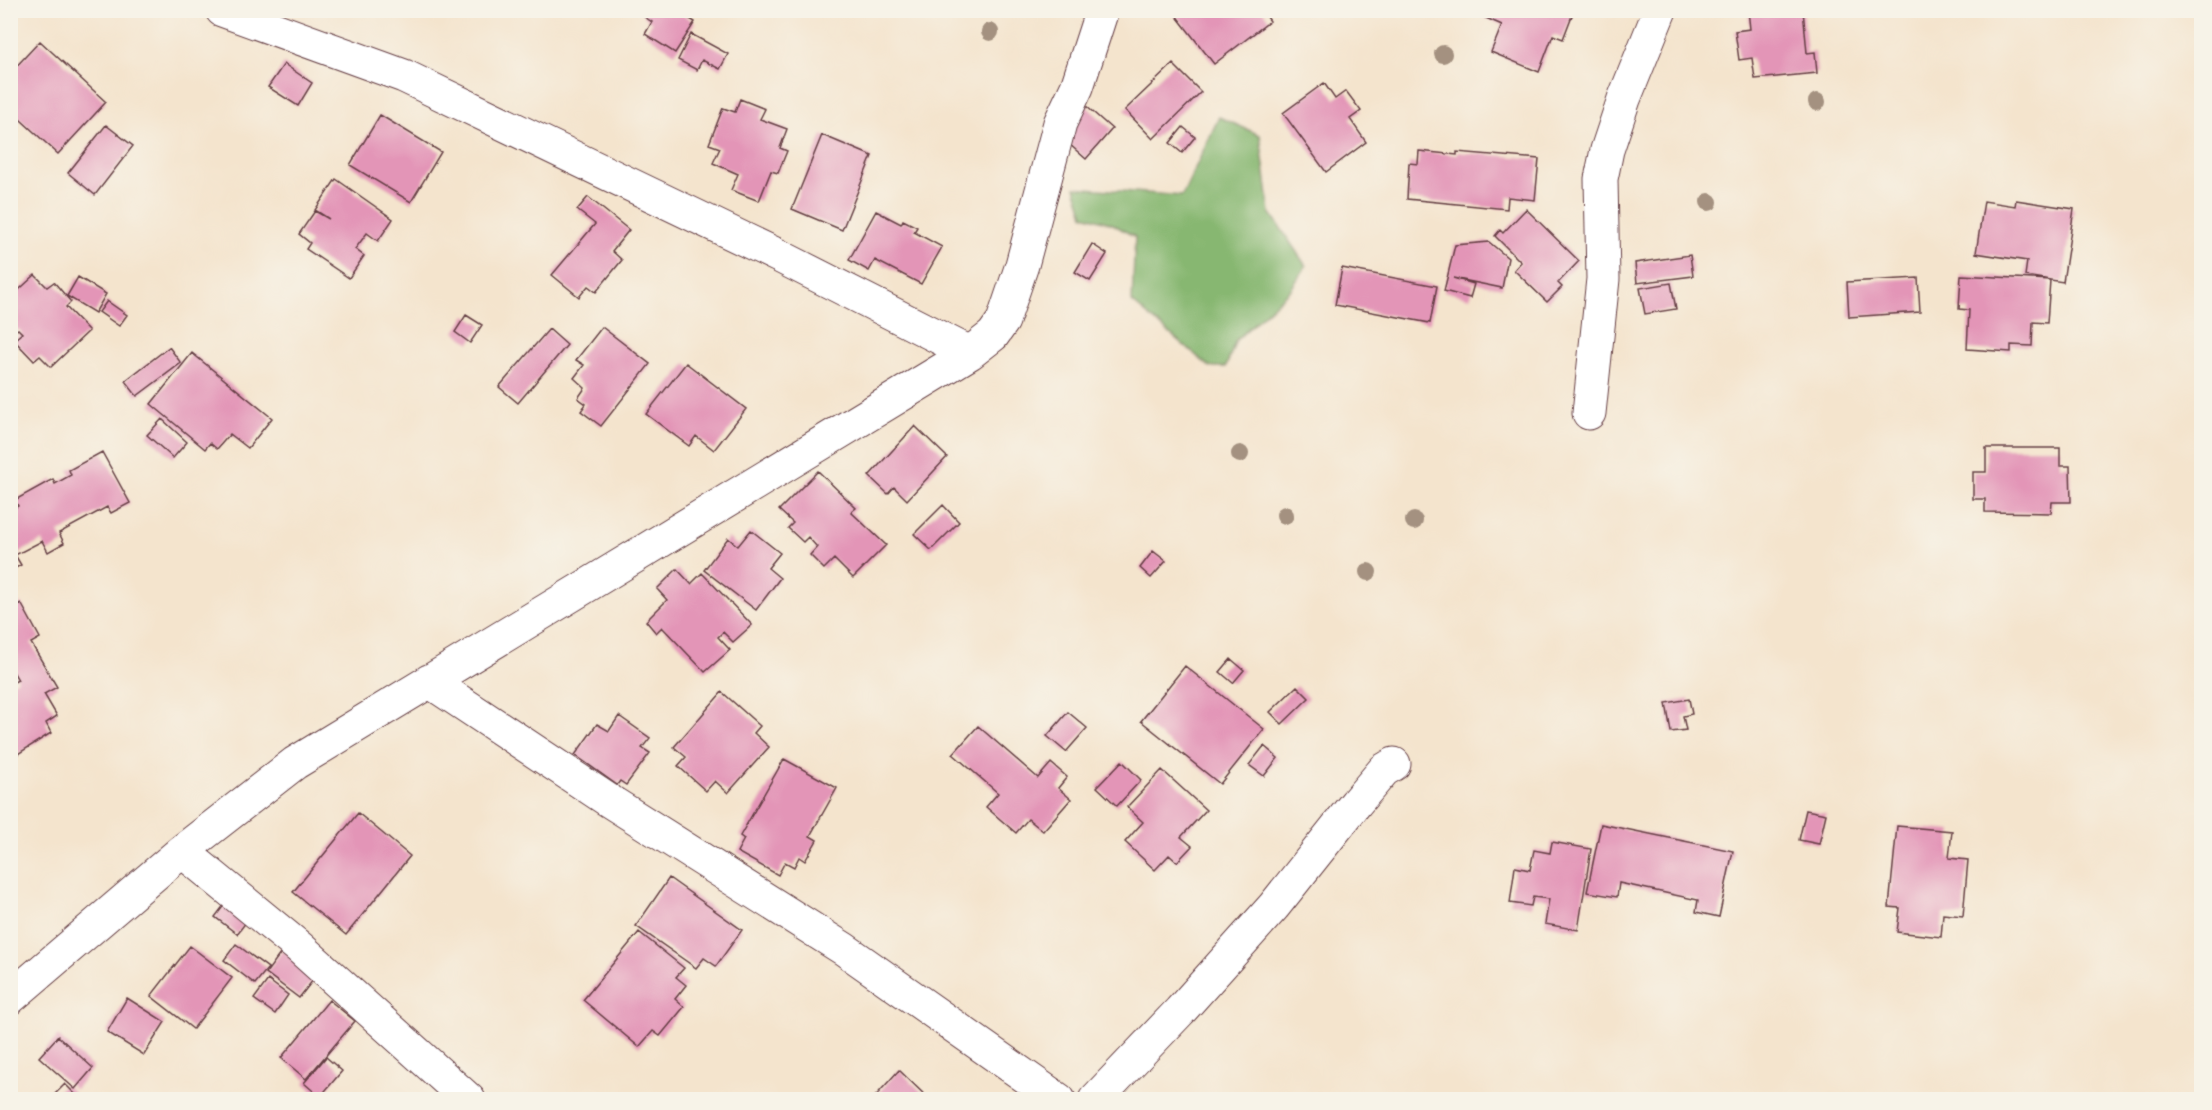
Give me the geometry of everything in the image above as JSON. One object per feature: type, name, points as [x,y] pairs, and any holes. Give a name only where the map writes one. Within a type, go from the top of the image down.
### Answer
[{"type":"street","points":[[222,10],[404,76],[768,251],[970,353]]},
{"type":"street","points":[[10,998],[182,851],[295,763],[970,353],[993,335],[1003,321],[1022,265],[1060,123],[1077,87],[1102,10]]},
{"type":"street","points":[[1589,413],[1603,279],[1601,179],[1607,150],[1624,99],[1660,10]]},
{"type":"street","points":[[429,681],[608,800],[844,949],[1059,1100]]},
{"type":"street","points":[[1095,1100],[1180,1011],[1258,924],[1384,770],[1394,764]]},
{"type":"street","points":[[182,851],[299,947],[469,1100]]},
{"type":"green space","points":[[1219,117],[1260,135],[1270,212],[1306,266],[1291,289],[1236,340],[1226,367],[1210,367],[1132,302],[1135,237],[1113,224],[1084,215],[1075,187],[1182,196]]},
{"type":"building","points":[[646,10],[682,10],[680,13],[695,22],[675,53],[645,34],[652,22],[643,16]]},
{"type":"building","points":[[1179,10],[1262,10],[1270,21],[1214,64],[1175,14]]},
{"type":"building","points":[[1435,10],[1453,10],[1450,17]]},
{"type":"building","points":[[1480,10],[1566,10],[1573,13],[1563,39],[1553,35],[1539,72],[1491,52],[1502,25],[1479,15]]},
{"type":"building","points":[[1748,10],[1803,10],[1807,53],[1815,52],[1817,73],[1755,79],[1752,58],[1739,60],[1735,31],[1750,29]]},
{"type":"building","points":[[691,34],[728,54],[720,69],[702,60],[697,70],[678,60]]},
{"type":"building","points":[[40,41],[106,102],[58,154],[10,110],[10,73]]},
{"type":"building","points":[[284,64],[312,83],[298,106],[268,87]]},
{"type":"building","points":[[1173,64],[1201,92],[1153,139],[1125,110]]},
{"type":"building","points":[[1324,83],[1335,99],[1346,91],[1361,111],[1350,119],[1366,142],[1326,172],[1283,113]]},
{"type":"building","points":[[740,99],[765,109],[760,119],[787,129],[780,148],[787,151],[778,173],[771,171],[759,201],[731,190],[738,174],[713,163],[720,148],[709,144],[723,108],[735,112]]},
{"type":"building","points":[[1085,105],[1112,129],[1086,159],[1059,135]]},
{"type":"building","points":[[380,115],[441,152],[411,202],[350,165]]},
{"type":"building","points":[[106,125],[133,146],[95,195],[68,173]]},
{"type":"building","points":[[1183,127],[1195,137],[1182,153],[1170,143]]},
{"type":"building","points":[[822,135],[872,156],[842,230],[792,209]]},
{"type":"building","points":[[1419,151],[1539,159],[1535,200],[1508,197],[1507,209],[1407,199],[1409,163],[1418,164]]},
{"type":"building","points":[[336,179],[393,219],[378,241],[367,233],[355,249],[364,256],[349,278],[306,249],[310,243],[299,234],[315,211],[329,219],[315,210]]},
{"type":"building","points":[[588,197],[629,230],[612,251],[622,260],[596,292],[588,286],[579,297],[552,275],[595,224],[577,210]]},
{"type":"building","points":[[2016,200],[2074,209],[2063,282],[2025,276],[2027,261],[1976,253],[1984,201],[2015,206]]},
{"type":"building","points":[[1526,209],[1579,261],[1558,283],[1562,287],[1547,302],[1514,270],[1521,262],[1495,236],[1500,230],[1503,233]]},
{"type":"building","points":[[876,211],[901,224],[903,220],[917,227],[914,232],[942,247],[921,284],[875,260],[869,271],[849,260]]},
{"type":"building","points":[[1489,242],[1508,258],[1502,288],[1453,278],[1474,284],[1470,298],[1444,291],[1455,245]]},
{"type":"building","points":[[1092,244],[1107,254],[1090,281],[1075,272]]},
{"type":"building","points":[[1690,255],[1693,276],[1637,283],[1635,263]]},
{"type":"building","points":[[1342,268],[1437,286],[1430,323],[1335,305]]},
{"type":"building","points":[[35,275],[47,287],[54,282],[71,302],[66,307],[89,331],[51,367],[40,356],[34,361],[14,340],[22,333],[18,329],[10,335],[10,298]]},
{"type":"building","points":[[1961,275],[2050,280],[2047,323],[2033,322],[2032,346],[2011,345],[2011,352],[1967,349],[1969,310],[1959,309]]},
{"type":"building","points":[[78,277],[106,294],[95,313],[67,296]]},
{"type":"building","points":[[1918,278],[1920,312],[1849,317],[1847,282]]},
{"type":"building","points":[[1671,283],[1676,309],[1645,314],[1640,288]]},
{"type":"building","points":[[107,301],[127,315],[119,326],[99,312]]},
{"type":"building","points":[[466,315],[482,325],[470,343],[455,332]]},
{"type":"building","points":[[602,327],[650,364],[601,426],[581,411],[586,404],[578,398],[585,388],[574,378],[584,365],[576,360]]},
{"type":"building","points":[[549,329],[567,345],[518,403],[499,387]]},
{"type":"building","points":[[169,347],[181,363],[137,396],[125,381]]},
{"type":"building","points":[[192,353],[272,418],[248,448],[230,434],[217,449],[210,443],[205,449],[151,404]]},
{"type":"building","points":[[686,363],[746,409],[714,450],[696,436],[689,446],[646,414]]},
{"type":"building","points":[[162,419],[187,442],[173,458],[147,435]]},
{"type":"building","points":[[915,426],[947,457],[907,500],[894,487],[888,494],[869,476]]},
{"type":"building","points":[[1986,448],[2060,448],[2060,466],[2070,466],[2071,502],[2052,502],[2051,513],[1985,512],[1985,499],[1973,499],[1973,472],[1986,472]]},
{"type":"building","points":[[102,452],[130,503],[111,513],[107,507],[59,533],[64,543],[48,552],[42,541],[15,555],[21,565],[10,571],[10,502],[14,508],[18,506],[15,500],[53,479],[55,484],[71,475],[69,470]]},
{"type":"building","points":[[818,471],[856,508],[851,512],[886,545],[853,578],[834,559],[824,569],[810,555],[817,547],[808,537],[803,542],[788,528],[793,523],[779,510]]},
{"type":"building","points":[[943,505],[959,522],[931,550],[914,534]]},
{"type":"building","points":[[751,530],[780,553],[768,568],[780,578],[756,610],[704,570],[728,538],[738,546]]},
{"type":"building","points":[[1153,551],[1166,561],[1151,578],[1140,568]]},
{"type":"building","points":[[677,569],[691,584],[702,573],[752,625],[733,642],[723,632],[718,637],[730,650],[705,672],[662,627],[656,633],[646,621],[667,600],[657,589]]},
{"type":"building","points":[[21,603],[40,638],[31,643],[57,687],[44,694],[57,716],[46,723],[51,733],[10,759],[10,684],[18,680],[10,666],[10,609]]},
{"type":"building","points":[[1231,659],[1244,670],[1233,683],[1220,672]]},
{"type":"building","points":[[1185,666],[1264,729],[1220,784],[1141,721]]},
{"type":"building","points":[[1297,686],[1309,698],[1282,724],[1270,712]]},
{"type":"building","points":[[722,692],[760,726],[754,733],[769,747],[728,793],[715,781],[706,791],[678,766],[686,757],[674,747]]},
{"type":"building","points":[[1689,699],[1692,714],[1683,716],[1686,730],[1671,732],[1666,703]]},
{"type":"building","points":[[1068,712],[1087,728],[1066,752],[1047,736]]},
{"type":"building","points":[[619,716],[650,738],[642,748],[650,753],[626,785],[620,781],[617,785],[575,755],[597,724],[609,731]]},
{"type":"building","points":[[978,726],[1038,778],[1051,763],[1067,777],[1058,788],[1071,799],[1043,831],[1028,819],[1016,833],[986,807],[998,793],[953,754]]},
{"type":"building","points":[[1264,746],[1278,758],[1264,776],[1249,765]]},
{"type":"building","points":[[784,759],[837,788],[810,836],[817,840],[805,861],[799,857],[794,867],[785,862],[778,875],[737,852],[744,839],[740,836]]},
{"type":"building","points":[[1122,761],[1141,780],[1117,806],[1097,787]]},
{"type":"building","points":[[1162,770],[1206,810],[1181,837],[1192,846],[1177,862],[1169,855],[1155,870],[1125,842],[1143,822],[1127,807]]},
{"type":"building","points":[[1806,810],[1826,814],[1819,844],[1799,840]]},
{"type":"building","points":[[358,813],[410,856],[346,935],[293,892]]},
{"type":"building","points":[[1601,824],[1733,851],[1719,917],[1696,912],[1698,900],[1619,883],[1617,897],[1587,892]]},
{"type":"building","points":[[1897,826],[1952,831],[1949,858],[1968,860],[1963,916],[1943,914],[1941,937],[1897,932],[1900,908],[1889,907]]},
{"type":"building","points":[[1552,842],[1591,849],[1578,930],[1545,924],[1549,899],[1533,897],[1531,906],[1510,903],[1515,867],[1530,870],[1534,850],[1550,853]]},
{"type":"building","points":[[669,878],[742,930],[716,966],[704,958],[696,968],[636,926]]},
{"type":"building","points":[[228,900],[250,917],[237,934],[215,917]]},
{"type":"building","points":[[639,932],[684,968],[676,977],[686,985],[675,999],[684,1007],[660,1036],[653,1031],[639,1047],[583,1000]]},
{"type":"building","points":[[236,944],[268,968],[255,984],[224,960]]},
{"type":"building","points":[[190,946],[232,978],[193,1029],[151,996]]},
{"type":"building","points":[[283,950],[317,975],[299,998],[266,973]]},
{"type":"building","points":[[268,980],[288,995],[275,1014],[254,999]]},
{"type":"building","points":[[127,998],[165,1022],[144,1055],[107,1032]]},
{"type":"building","points":[[329,1000],[355,1021],[306,1079],[281,1058]]},
{"type":"building","points":[[58,1036],[93,1068],[75,1089],[39,1057]]},
{"type":"building","points":[[326,1057],[342,1071],[320,1097],[304,1083]]},
{"type":"building","points":[[899,1070],[930,1100],[872,1100]]},
{"type":"building","points":[[65,1084],[81,1100],[49,1100]]}]
